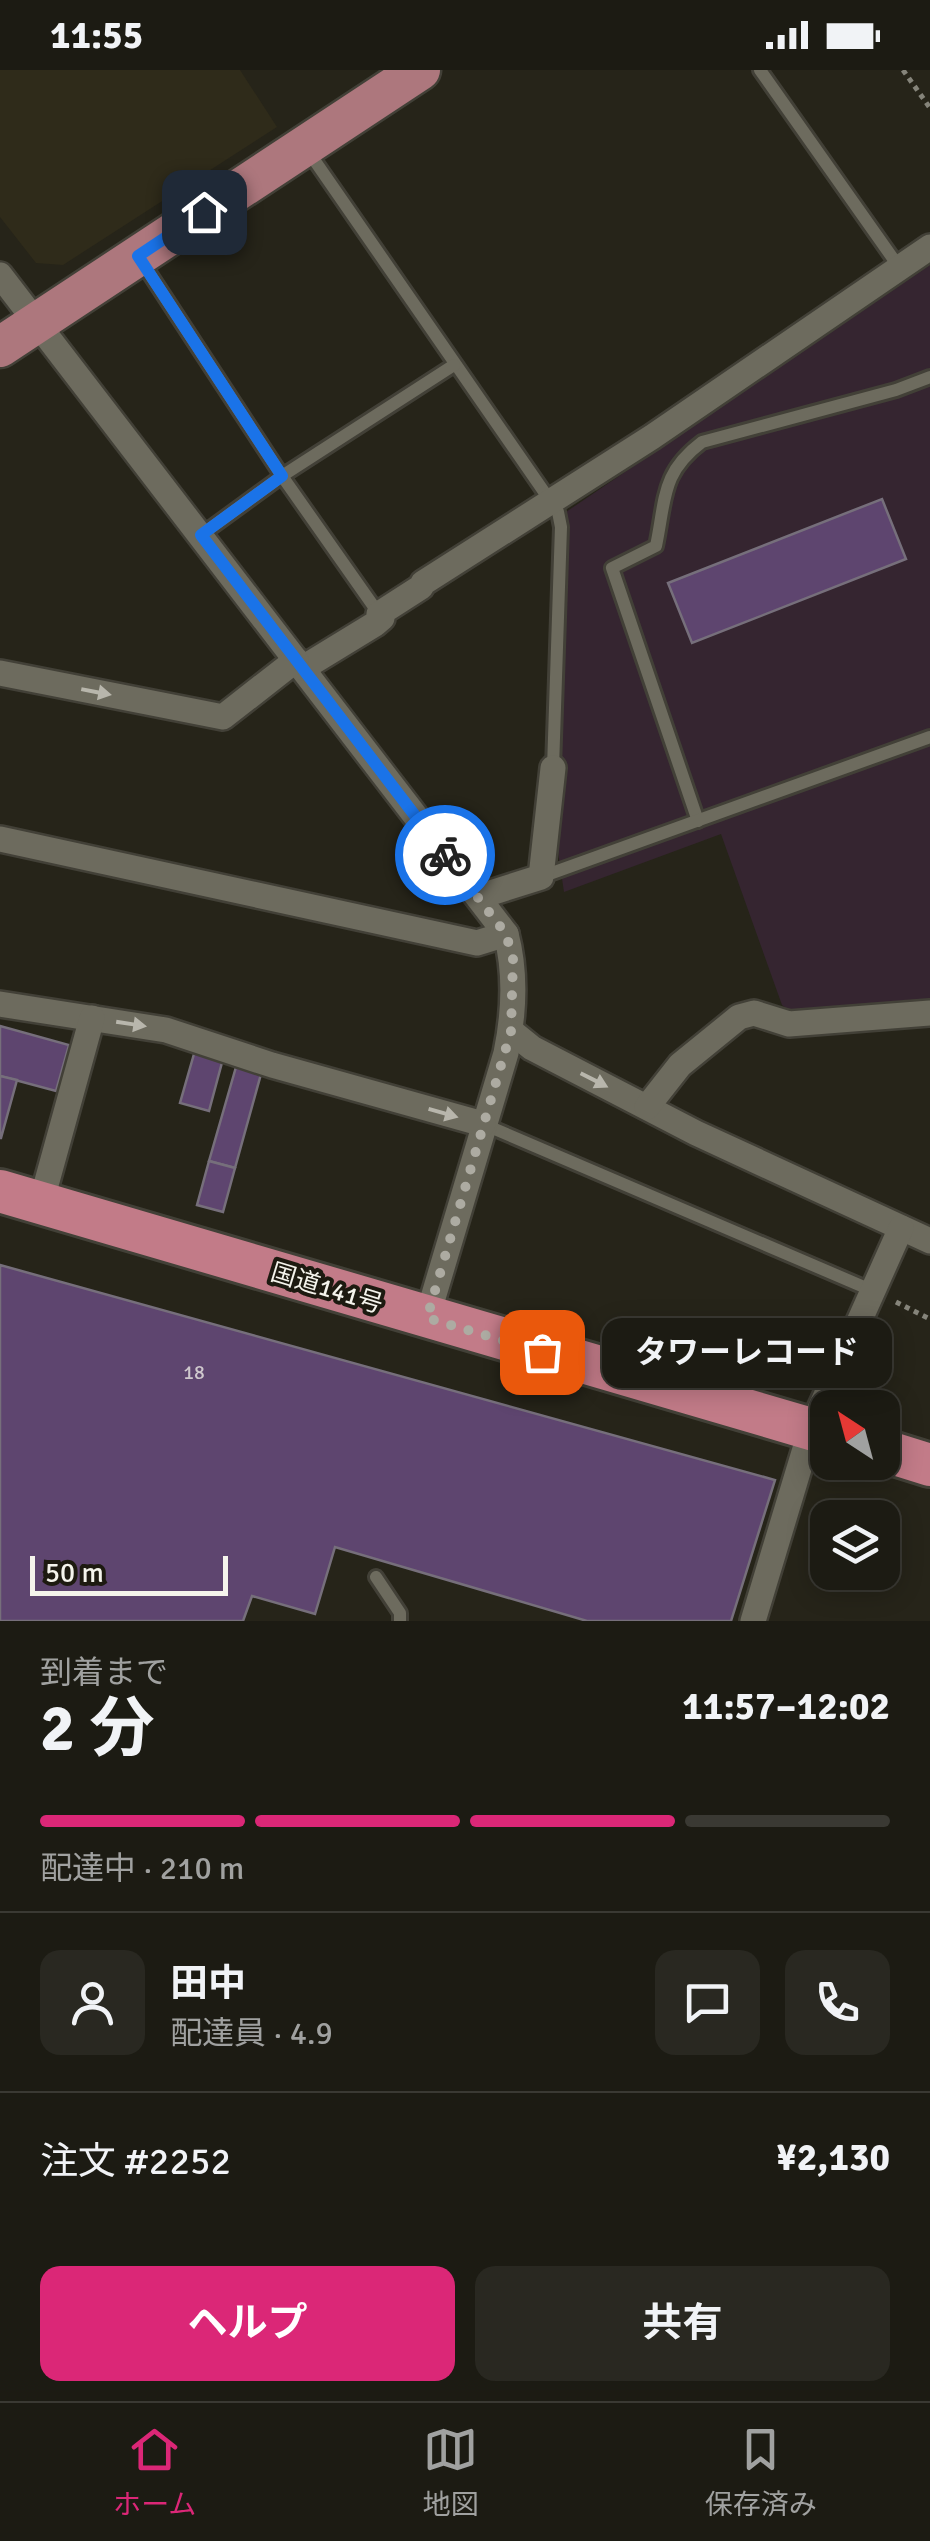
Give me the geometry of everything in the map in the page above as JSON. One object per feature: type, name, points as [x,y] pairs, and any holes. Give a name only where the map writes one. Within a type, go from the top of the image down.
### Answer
[{"type":"highway","name":"国道141号","points":[[0,1191],[810,1429]]},
{"type":"highway","points":[[900,1455],[930,1464]]},
{"type":"main road","points":[[0,347],[420,70]]},
{"type":"street","points":[[0,673],[224,718],[299,664],[375,624],[382,618],[379,614],[504,530],[555,508],[930,247]]},
{"type":"street","points":[[0,276],[506,934],[513,959],[511,1031],[427,1318]]},
{"type":"street","points":[[478,896],[541,877],[553,768]]},
{"type":"street","points":[[0,840],[477,943],[506,934]]},
{"type":"street","points":[[0,1004],[166,1030],[272,1065],[483,1124]]},
{"type":"street","points":[[647,1108],[680,1065],[739,1016],[754,1013],[789,1024],[930,1013]]},
{"type":"street","points":[[41,1203],[92,1018]]},
{"type":"street","points":[[511,1031],[532,1048],[647,1108],[930,1241]]},
{"type":"street","points":[[834,1390],[870,1290],[901,1228]]},
{"type":"street","points":[[753,1621],[810,1458]]},
{"type":"lane","points":[[760,70],[899,268]]},
{"type":"lane","points":[[304,145],[555,508],[561,527],[553,768]]},
{"type":"lane","points":[[138,256],[282,476],[379,614]]},
{"type":"lane","points":[[201,535],[282,476],[454,365]]},
{"type":"lane","points":[[698,820],[612,568],[656,546],[671,474],[679,459],[702,442],[896,390],[930,377]]},
{"type":"lane","points":[[541,877],[930,737]]},
{"type":"lane","points":[[483,1124],[870,1290]]},
{"type":"lane","points":[[376,1577],[400,1613],[400,1621]]},
{"type":"path","points":[[903,70],[930,108]]},
{"type":"path","points":[[870,1290],[930,1319]]},
{"type":"shaded area","points":[[0,70],[240,70],[277,127],[63,265],[36,263],[0,217]]},
{"type":"shaded area","points":[[930,265],[930,1003],[795,1015],[782,1005],[721,834],[564,892],[557,845],[566,512]]},
{"type":"building","points":[[882,499],[906,559],[692,643],[668,583]]},
{"type":"building","points":[[0,1026],[69,1045],[56,1091],[0,1076]]},
{"type":"building","points":[[196,1047],[224,1055],[209,1111],[180,1103]]},
{"type":"building","points":[[236,1067],[261,1074],[235,1168],[209,1161]]},
{"type":"building","points":[[0,1076],[17,1080],[1,1138],[0,1138]]},
{"type":"building","points":[[209,1161],[235,1168],[223,1212],[197,1205]]},
{"type":"building","points":[[0,1265],[775,1480],[731,1621],[587,1621],[335,1547],[315,1614],[252,1596],[243,1621],[0,1621]]},
{"type":"way so far","points":[[445,855],[506,934],[513,959],[511,1031],[427,1318],[542,1352]]},
{"type":"place","name":"タワーレコード","points":[[542,1352]]},
{"type":"route","points":[[204,212],[138,256],[282,476],[201,535],[445,855]]}]
